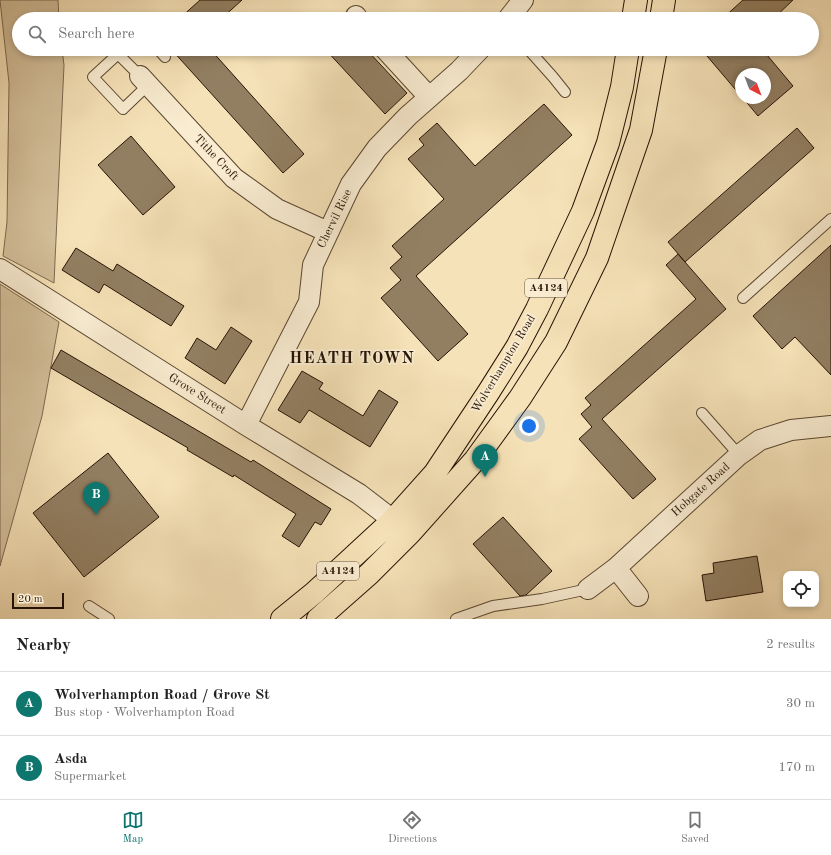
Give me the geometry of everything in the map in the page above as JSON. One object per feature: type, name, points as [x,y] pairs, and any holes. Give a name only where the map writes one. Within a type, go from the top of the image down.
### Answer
[{"type":"main road","points":[[634,12],[636,0]]},
{"type":"main road","points":[[662,12],[664,0]]},
{"type":"main road","name":"Wolverhampton Road","points":[[318,619],[369,574],[402,527],[435,473],[517,347],[537,309],[583,211],[608,143],[622,87],[627,56]]},
{"type":"main road","name":"Wolverhampton Road","points":[[282,619],[402,527],[475,460],[520,398],[556,342],[597,258],[642,130],[655,56]]},
{"type":"street","points":[[514,12],[523,0]]},
{"type":"street","points":[[391,56],[429,97]]},
{"type":"street","name":"Chervil Rise","points":[[246,425],[308,302],[312,265],[351,184],[377,148],[408,116],[460,71],[474,56]]},
{"type":"street","name":"Tithe Croft","points":[[144,81],[234,178],[277,209],[328,232]]},
{"type":"street","name":"Grove Street","points":[[0,269],[246,425],[359,494],[402,527]]},
{"type":"street","name":"Hobgate Road","points":[[588,589],[616,568],[739,455],[760,440],[791,430],[831,426]]},
{"type":"street","points":[[616,568],[638,596]]},
{"type":"lane","points":[[116,56],[93,77],[123,109],[144,81],[125,56]]},
{"type":"lane","points":[[534,56],[565,92]]},
{"type":"lane","points":[[743,298],[831,219]]},
{"type":"lane","points":[[702,413],[739,455]]},
{"type":"lane","points":[[456,619],[493,606],[542,599],[588,589]]},
{"type":"lane","points":[[89,606],[109,619]]},
{"type":"shaded area","points":[[0,0],[58,0],[59,12],[12,12],[12,56],[63,56],[64,65],[54,283],[3,256],[7,222],[9,83]]},
{"type":"shaded area","points":[[0,284],[59,322],[42,416],[0,566]]},
{"type":"building","points":[[200,0],[242,0],[229,12],[187,12]]},
{"type":"building","points":[[743,0],[793,0],[780,12],[730,12]]},
{"type":"building","points":[[177,56],[216,56],[304,154],[283,173]]},
{"type":"building","points":[[331,56],[373,56],[407,93],[385,114]]},
{"type":"building","points":[[707,56],[768,56],[793,86],[758,116],[748,104],[771,104],[771,68],[735,68],[735,89]]},
{"type":"building","points":[[544,104],[572,135],[416,276],[468,334],[438,361],[381,298],[401,280],[390,268],[402,257],[392,246],[444,199],[408,159],[424,145],[419,139],[437,123],[475,166]]},
{"type":"building","points":[[797,128],[814,148],[685,262],[668,242]]},
{"type":"building","points":[[131,136],[175,187],[143,215],[98,165]]},
{"type":"building","points":[[831,245],[831,375],[795,337],[782,349],[753,316]]},
{"type":"building","points":[[76,248],[113,271],[117,264],[184,306],[171,326],[104,284],[99,293],[62,270]]},
{"type":"building","points":[[678,254],[726,309],[602,419],[656,479],[633,499],[579,439],[592,427],[581,414],[591,405],[585,398],[696,299],[666,265]]},
{"type":"building","points":[[231,327],[252,341],[225,384],[185,358],[197,338],[216,350]]},
{"type":"building","points":[[61,350],[251,462],[253,460],[331,509],[321,525],[315,522],[299,547],[282,536],[296,514],[234,475],[233,477],[187,450],[188,448],[51,368]]},
{"type":"building","points":[[302,371],[323,383],[319,389],[363,416],[379,390],[398,402],[370,447],[309,410],[300,423],[278,410]]},
{"type":"building","points":[[108,453],[159,517],[84,577],[33,513]]},
{"type":"building","points":[[503,517],[552,571],[526,595],[520,596],[473,544]]},
{"type":"building","points":[[757,556],[763,592],[706,601],[702,575],[714,573],[713,563]]},
{"type":"place","name":"Wolverhampton Road / Grove St","points":[[485,477]]},
{"type":"place","name":"Asda","points":[[96,515]]},
{"type":"district","name":"HEATH TOWN","points":[[352,359]]}]
